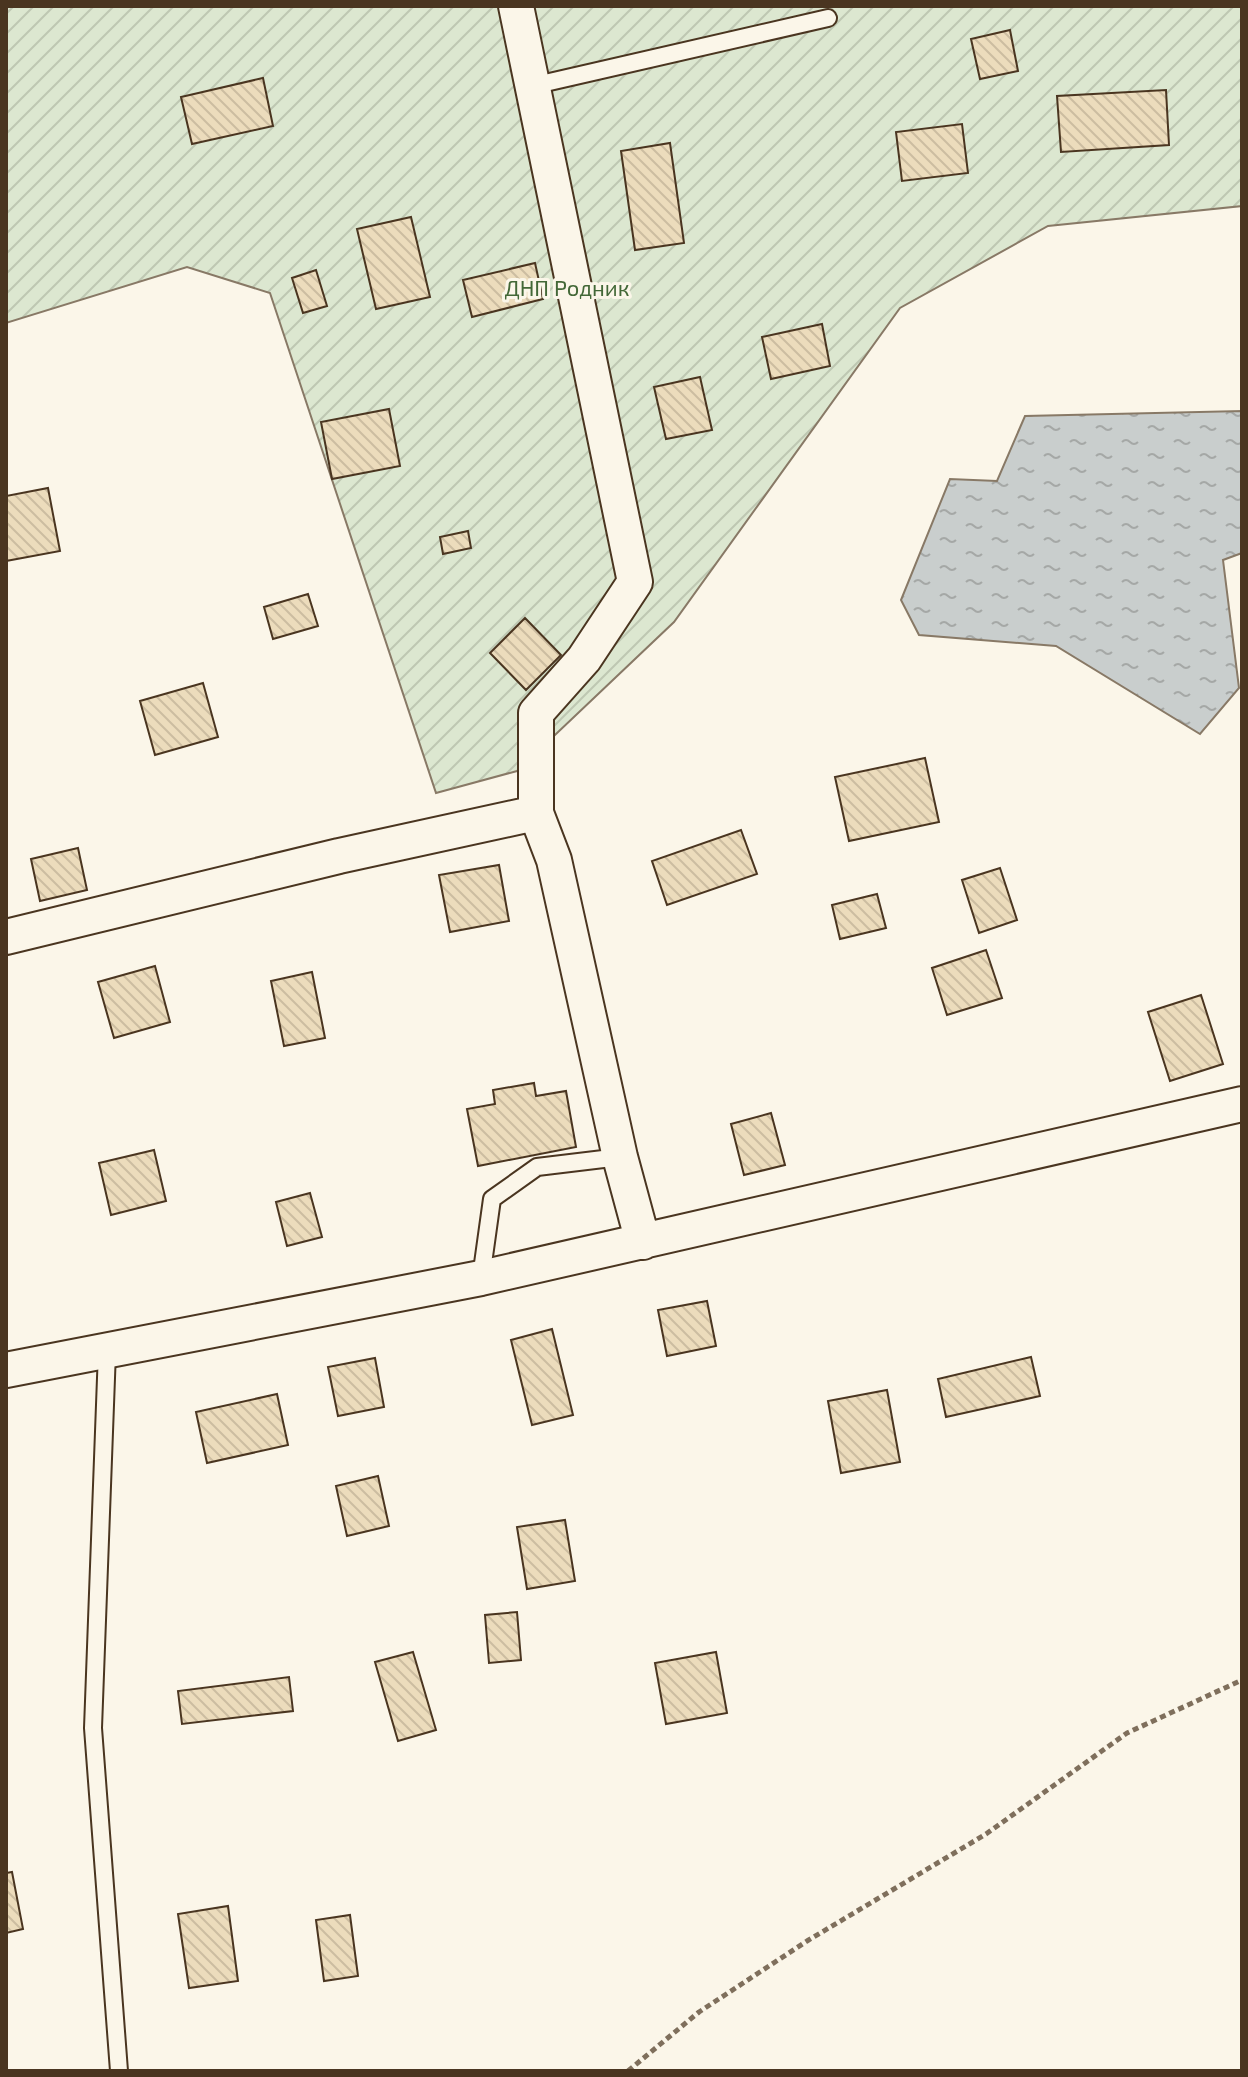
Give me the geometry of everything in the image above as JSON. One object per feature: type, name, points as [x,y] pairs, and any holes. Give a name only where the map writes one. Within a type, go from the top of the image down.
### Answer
[{"type":"street","points":[[516,6],[635,582],[584,659],[536,713],[536,813],[554,860],[620,1157],[643,1242]]},
{"type":"street","points":[[6,937],[339,856],[536,813]]},
{"type":"street","points":[[6,1370],[481,1278],[1242,1104]]},
{"type":"lane","points":[[532,86],[828,18]]},
{"type":"lane","points":[[481,1278],[492,1199],[537,1167],[620,1157]]},
{"type":"lane","points":[[107,1351],[93,1728],[119,2071]]},
{"type":"path","points":[[628,2071],[699,2012],[807,1941],[986,1834],[1127,1733],[1242,1680]]},
{"type":"green space","name":"ДНП Родник","points":[[6,6],[1242,6],[1242,206],[1048,226],[900,308],[674,622],[517,771],[436,793],[270,293],[187,267],[6,323]]},
{"type":"water","points":[[1242,411],[1242,553],[1223,560],[1239,688],[1200,734],[1056,646],[919,635],[901,600],[950,479],[997,481],[1025,416]]},
{"type":"building","points":[[1010,30],[1018,71],[980,79],[971,39]]},
{"type":"building","points":[[263,78],[273,126],[192,144],[181,97]]},
{"type":"building","points":[[1166,90],[1169,145],[1061,152],[1057,96]]},
{"type":"building","points":[[962,124],[968,173],[902,181],[896,132]]},
{"type":"building","points":[[670,143],[684,243],[635,250],[621,151]]},
{"type":"building","points":[[411,217],[430,297],[376,309],[357,229]]},
{"type":"building","points":[[535,263],[543,299],[472,317],[463,280]]},
{"type":"building","points":[[316,270],[327,306],[303,313],[292,278]]},
{"type":"building","points":[[822,324],[830,366],[771,379],[762,337]]},
{"type":"building","points":[[700,377],[712,430],[666,439],[654,387]]},
{"type":"building","points":[[389,409],[400,466],[332,479],[321,422]]},
{"type":"building","points":[[48,488],[60,551],[6,561],[6,496]]},
{"type":"building","points":[[468,531],[471,548],[443,554],[440,537]]},
{"type":"building","points":[[308,594],[318,626],[273,639],[264,607]]},
{"type":"building","points":[[525,618],[561,655],[526,690],[490,653]]},
{"type":"building","points":[[203,683],[218,737],[155,755],[140,701]]},
{"type":"building","points":[[925,758],[939,822],[849,841],[835,777]]},
{"type":"building","points":[[741,830],[757,874],[667,905],[652,861]]},
{"type":"building","points":[[78,848],[87,890],[40,901],[31,859]]},
{"type":"building","points":[[499,865],[509,921],[450,932],[439,875]]},
{"type":"building","points":[[1000,868],[1017,920],[979,933],[962,880]]},
{"type":"building","points":[[877,894],[886,928],[840,939],[832,905]]},
{"type":"building","points":[[986,950],[1002,998],[947,1015],[932,968]]},
{"type":"building","points":[[155,966],[170,1022],[114,1038],[98,982]]},
{"type":"building","points":[[312,972],[325,1038],[284,1046],[271,981]]},
{"type":"building","points":[[1201,995],[1223,1064],[1170,1081],[1148,1012]]},
{"type":"building","points":[[534,1083],[536,1096],[566,1091],[576,1147],[478,1166],[467,1109],[495,1104],[493,1090]]},
{"type":"building","points":[[771,1113],[785,1165],[744,1175],[731,1124]]},
{"type":"building","points":[[154,1150],[166,1201],[111,1215],[99,1163]]},
{"type":"building","points":[[310,1193],[322,1237],[287,1246],[276,1202]]},
{"type":"building","points":[[707,1301],[716,1346],[667,1356],[658,1310]]},
{"type":"building","points":[[552,1329],[573,1415],[532,1425],[511,1340]]},
{"type":"building","points":[[1031,1357],[1040,1396],[946,1417],[938,1379]]},
{"type":"building","points":[[375,1358],[384,1407],[338,1416],[328,1367]]},
{"type":"building","points":[[887,1390],[900,1462],[841,1473],[828,1401]]},
{"type":"building","points":[[277,1394],[288,1445],[207,1463],[196,1412]]},
{"type":"building","points":[[378,1476],[389,1526],[347,1536],[336,1486]]},
{"type":"building","points":[[565,1520],[575,1581],[527,1589],[517,1527]]},
{"type":"building","points":[[517,1612],[521,1660],[489,1663],[485,1615]]},
{"type":"building","points":[[413,1652],[436,1730],[398,1741],[375,1662]]},
{"type":"building","points":[[716,1652],[727,1713],[666,1724],[655,1663]]},
{"type":"building","points":[[289,1677],[293,1711],[182,1724],[178,1691]]},
{"type":"building","points":[[12,1872],[23,1929],[6,1933],[6,1873]]},
{"type":"building","points":[[228,1906],[238,1981],[189,1988],[178,1914]]},
{"type":"building","points":[[350,1915],[358,1976],[324,1981],[316,1920]]}]
